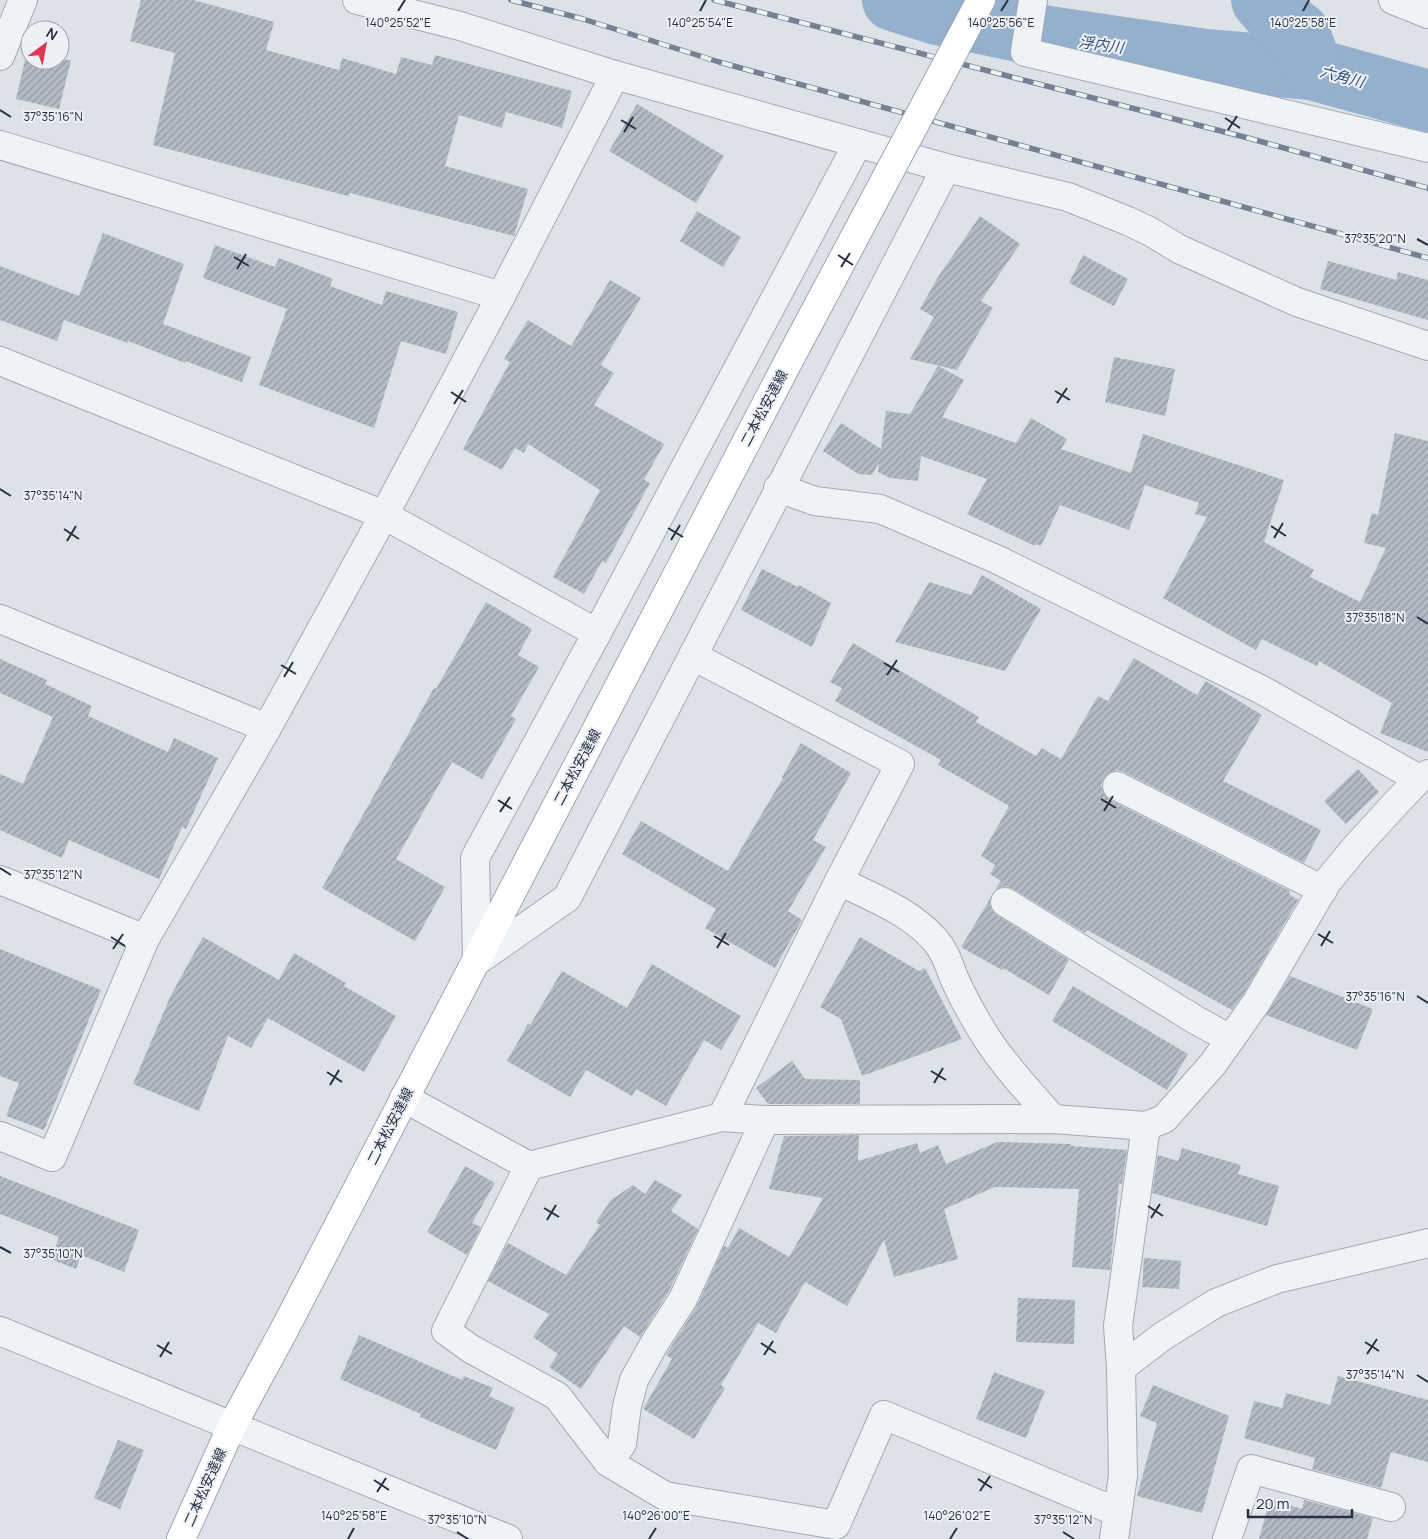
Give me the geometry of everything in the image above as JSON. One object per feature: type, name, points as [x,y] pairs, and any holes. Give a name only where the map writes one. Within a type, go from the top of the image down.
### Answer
[{"type":"main road","name":"二本松安達線","points":[[181,1539],[232,1426],[283,1332],[787,364],[981,0]]},
{"type":"street","points":[[0,56],[23,0]]},
{"type":"street","points":[[357,0],[460,26],[615,75],[946,168],[1068,197],[1128,221],[1179,249],[1297,302],[1428,346]]},
{"type":"street","points":[[1393,0],[1428,14]]},
{"type":"street","points":[[1032,5],[1025,52],[1428,148]]},
{"type":"street","points":[[0,1136],[52,1157],[145,939],[267,728],[384,515],[502,296],[615,75]]},
{"type":"street","points":[[477,960],[475,858],[858,143]]},
{"type":"street","points":[[0,145],[502,296]]},
{"type":"street","points":[[477,960],[566,898],[946,168]]},
{"type":"street","points":[[0,361],[384,515],[597,633]]},
{"type":"street","points":[[404,1098],[529,1166],[722,1117],[765,1120],[1053,1119],[1146,1126],[1164,1119],[1213,1064],[1256,1003],[1322,890],[1355,848],[1423,777],[1262,690],[996,559],[880,509],[815,501],[778,488]]},
{"type":"street","points":[[0,619],[267,728]]},
{"type":"street","points":[[693,656],[900,764],[838,881],[722,1117]]},
{"type":"street","points":[[1117,786],[1322,890]]},
{"type":"street","points":[[0,880],[145,939]]},
{"type":"street","points":[[838,881],[896,910],[919,925],[936,940],[950,963],[955,980],[988,1040],[1008,1068],[1053,1119]]},
{"type":"street","points":[[1005,902],[1194,1019],[1230,1039]]},
{"type":"street","points":[[608,1462],[622,1444],[627,1406],[634,1380],[654,1344],[683,1299],[765,1120]]},
{"type":"street","points":[[1114,1539],[1123,1475],[1121,1368],[1118,1326],[1146,1126]]},
{"type":"street","points":[[529,1166],[446,1331],[471,1349],[557,1396],[608,1462],[665,1496],[836,1524],[884,1414],[1117,1512]]},
{"type":"street","points":[[1121,1368],[1163,1336],[1216,1303],[1277,1279],[1428,1243]]},
{"type":"street","points":[[0,1331],[232,1426],[465,1531],[508,1539]]},
{"type":"street","points":[[1227,1539],[1251,1469],[1391,1507]]},
{"type":"building","points":[[141,0],[193,0],[274,22],[266,50],[339,70],[342,58],[396,74],[401,57],[432,65],[435,55],[572,91],[562,128],[506,112],[502,128],[459,115],[445,166],[528,189],[514,236],[350,193],[348,196],[153,145],[175,53],[130,41]]},
{"type":"building","points":[[23,70],[69,70],[59,109],[16,99]]},
{"type":"building","points":[[637,104],[724,156],[696,203],[609,151]]},
{"type":"building","points":[[697,211],[741,237],[723,267],[680,241]]},
{"type":"building","points":[[980,216],[1020,244],[981,301],[993,308],[957,370],[910,359],[934,317],[920,309],[938,277]]},
{"type":"building","points":[[103,233],[184,264],[163,324],[251,357],[242,382],[64,320],[57,341],[0,320],[0,266],[79,296]]},
{"type":"building","points":[[215,245],[275,267],[279,258],[333,279],[330,286],[382,305],[386,291],[458,312],[446,354],[401,341],[374,428],[259,385],[287,309],[203,278]]},
{"type":"building","points":[[1083,255],[1128,279],[1114,306],[1069,283]]},
{"type":"building","points":[[1328,261],[1396,280],[1398,272],[1428,280],[1428,320],[1320,289]]},
{"type":"building","points":[[610,280],[641,298],[601,365],[614,373],[594,405],[664,444],[644,480],[650,483],[606,563],[602,561],[584,594],[553,577],[600,490],[528,444],[524,453],[515,448],[502,470],[463,449],[510,362],[504,359],[528,320],[571,346]]},
{"type":"building","points":[[1114,357],[1175,369],[1165,416],[1105,402]]},
{"type":"building","points":[[938,366],[964,380],[942,417],[1016,443],[1031,418],[1067,439],[1061,449],[1131,473],[1143,434],[1284,480],[1264,542],[1314,570],[1310,577],[1360,602],[1386,548],[1364,543],[1372,513],[1378,515],[1395,433],[1428,441],[1428,752],[1380,733],[1392,703],[1319,661],[1317,666],[1262,639],[1256,650],[1163,598],[1207,517],[1195,514],[1199,503],[1145,485],[1129,530],[1060,505],[1041,546],[1036,544],[1035,546],[967,514],[987,479],[921,456],[918,481],[890,478],[878,472],[879,462],[872,475],[858,474],[823,451],[841,423],[881,449],[886,411],[910,414]]},
{"type":"building","points":[[762,569],[798,587],[799,585],[831,603],[812,647],[741,610]]},
{"type":"building","points":[[982,575],[1041,609],[1005,671],[895,642],[929,582],[971,595]]},
{"type":"building","points":[[486,602],[532,629],[518,655],[539,667],[511,716],[516,719],[482,779],[452,762],[396,859],[445,887],[415,941],[322,888],[434,688],[436,689]]},
{"type":"building","points":[[853,643],[979,717],[976,722],[1036,756],[1042,748],[1061,759],[1098,696],[1108,701],[1134,658],[1197,695],[1206,681],[1262,715],[1223,781],[1321,830],[1304,863],[1124,772],[1117,770],[1109,773],[1103,779],[1101,786],[1104,794],[1110,800],[1290,891],[1289,894],[1298,900],[1243,995],[1232,1010],[1087,930],[1085,933],[1013,889],[1005,886],[995,890],[1001,881],[990,874],[995,865],[981,856],[1009,806],[938,765],[941,760],[835,701],[842,688],[830,682]]},
{"type":"building","points":[[0,659],[47,680],[45,684],[92,706],[88,716],[168,752],[174,738],[218,758],[186,829],[182,827],[159,879],[69,840],[62,858],[0,830],[0,774],[23,784],[53,717],[0,693]]},
{"type":"building","points":[[801,743],[851,773],[813,840],[826,847],[788,911],[802,920],[775,968],[705,928],[716,909],[622,854],[641,821],[728,871],[783,778]]},
{"type":"building","points":[[1358,769],[1379,792],[1346,824],[1324,801]]},
{"type":"building","points":[[990,899],[991,909],[997,915],[1069,960],[1049,995],[1003,968],[1002,970],[961,947]]},
{"type":"building","points":[[203,937],[279,980],[294,953],[346,983],[344,986],[396,1016],[364,1072],[268,1018],[251,1048],[228,1036],[199,1111],[133,1084],[171,995]]},
{"type":"building","points":[[860,937],[919,971],[925,968],[962,1039],[862,1076],[841,1019],[820,1007]]},
{"type":"building","points":[[0,949],[101,990],[44,1130],[6,1116],[19,1083],[0,1076]]},
{"type":"building","points":[[652,964],[741,1016],[721,1050],[704,1040],[666,1106],[636,1089],[632,1096],[586,1070],[570,1097],[507,1061],[562,971],[627,1008]]},
{"type":"building","points":[[1290,976],[1373,1009],[1357,1050],[1266,1015]]},
{"type":"building","points":[[1073,986],[1188,1054],[1167,1090],[1052,1021]]},
{"type":"building","points":[[792,1061],[805,1079],[860,1080],[860,1104],[768,1104],[756,1088]]},
{"type":"building","points":[[859,1135],[858,1161],[917,1143],[920,1153],[938,1145],[946,1164],[997,1142],[1071,1144],[1071,1146],[1127,1150],[1122,1184],[1119,1183],[1110,1270],[1072,1267],[1079,1189],[995,1187],[944,1209],[958,1259],[894,1277],[884,1240],[847,1306],[805,1282],[776,1333],[758,1323],[721,1385],[725,1388],[694,1439],[643,1409],[672,1359],[666,1355],[697,1306],[724,1246],[728,1248],[739,1228],[789,1257],[823,1198],[769,1189],[784,1136]]},
{"type":"building","points":[[1182,1148],[1241,1165],[1238,1174],[1279,1186],[1267,1226],[1152,1193],[1158,1155],[1178,1161]]},
{"type":"building","points":[[465,1166],[495,1183],[472,1223],[481,1227],[467,1255],[427,1232]]},
{"type":"building","points":[[0,1176],[139,1230],[124,1272],[81,1255],[76,1269],[51,1259],[59,1237],[0,1214]]},
{"type":"building","points":[[655,1180],[682,1195],[671,1211],[698,1229],[669,1291],[640,1337],[624,1326],[581,1389],[549,1367],[558,1354],[533,1337],[549,1314],[488,1281],[508,1243],[566,1275],[600,1225],[596,1222],[611,1200],[633,1185],[645,1194]]},
{"type":"building","points":[[1144,1258],[1181,1261],[1179,1289],[1142,1287]]},
{"type":"building","points":[[1018,1298],[1075,1300],[1074,1344],[1016,1342]]},
{"type":"building","points":[[359,1335],[462,1380],[464,1376],[493,1388],[489,1396],[515,1408],[496,1450],[420,1417],[421,1414],[340,1379]]},
{"type":"building","points":[[994,1372],[1045,1391],[1026,1438],[976,1419]]},
{"type":"building","points":[[1338,1376],[1428,1400],[1428,1462],[1391,1452],[1381,1488],[1312,1469],[1315,1458],[1244,1438],[1254,1401],[1282,1408],[1286,1393],[1330,1405]]},
{"type":"building","points":[[1153,1385],[1229,1416],[1202,1513],[1137,1496],[1157,1423],[1140,1416]]},
{"type":"building","points":[[118,1440],[144,1450],[120,1509],[94,1498]]},
{"type":"building","points":[[1270,1499],[1302,1509],[1304,1500],[1373,1518],[1367,1539],[1259,1539]]},
{"type":"waterway","name":"浮内川","points":[[893,0],[937,14],[1048,37],[1205,60],[1312,69],[1428,101]]},
{"type":"waterway","name":"六角川","points":[[1262,0],[1277,17],[1299,33],[1312,69]]},
{"type":"railway","points":[[511,0],[583,19],[719,62],[1428,258]]},
{"type":"railway","points":[[714,0],[1248,138],[1428,188]]}]
